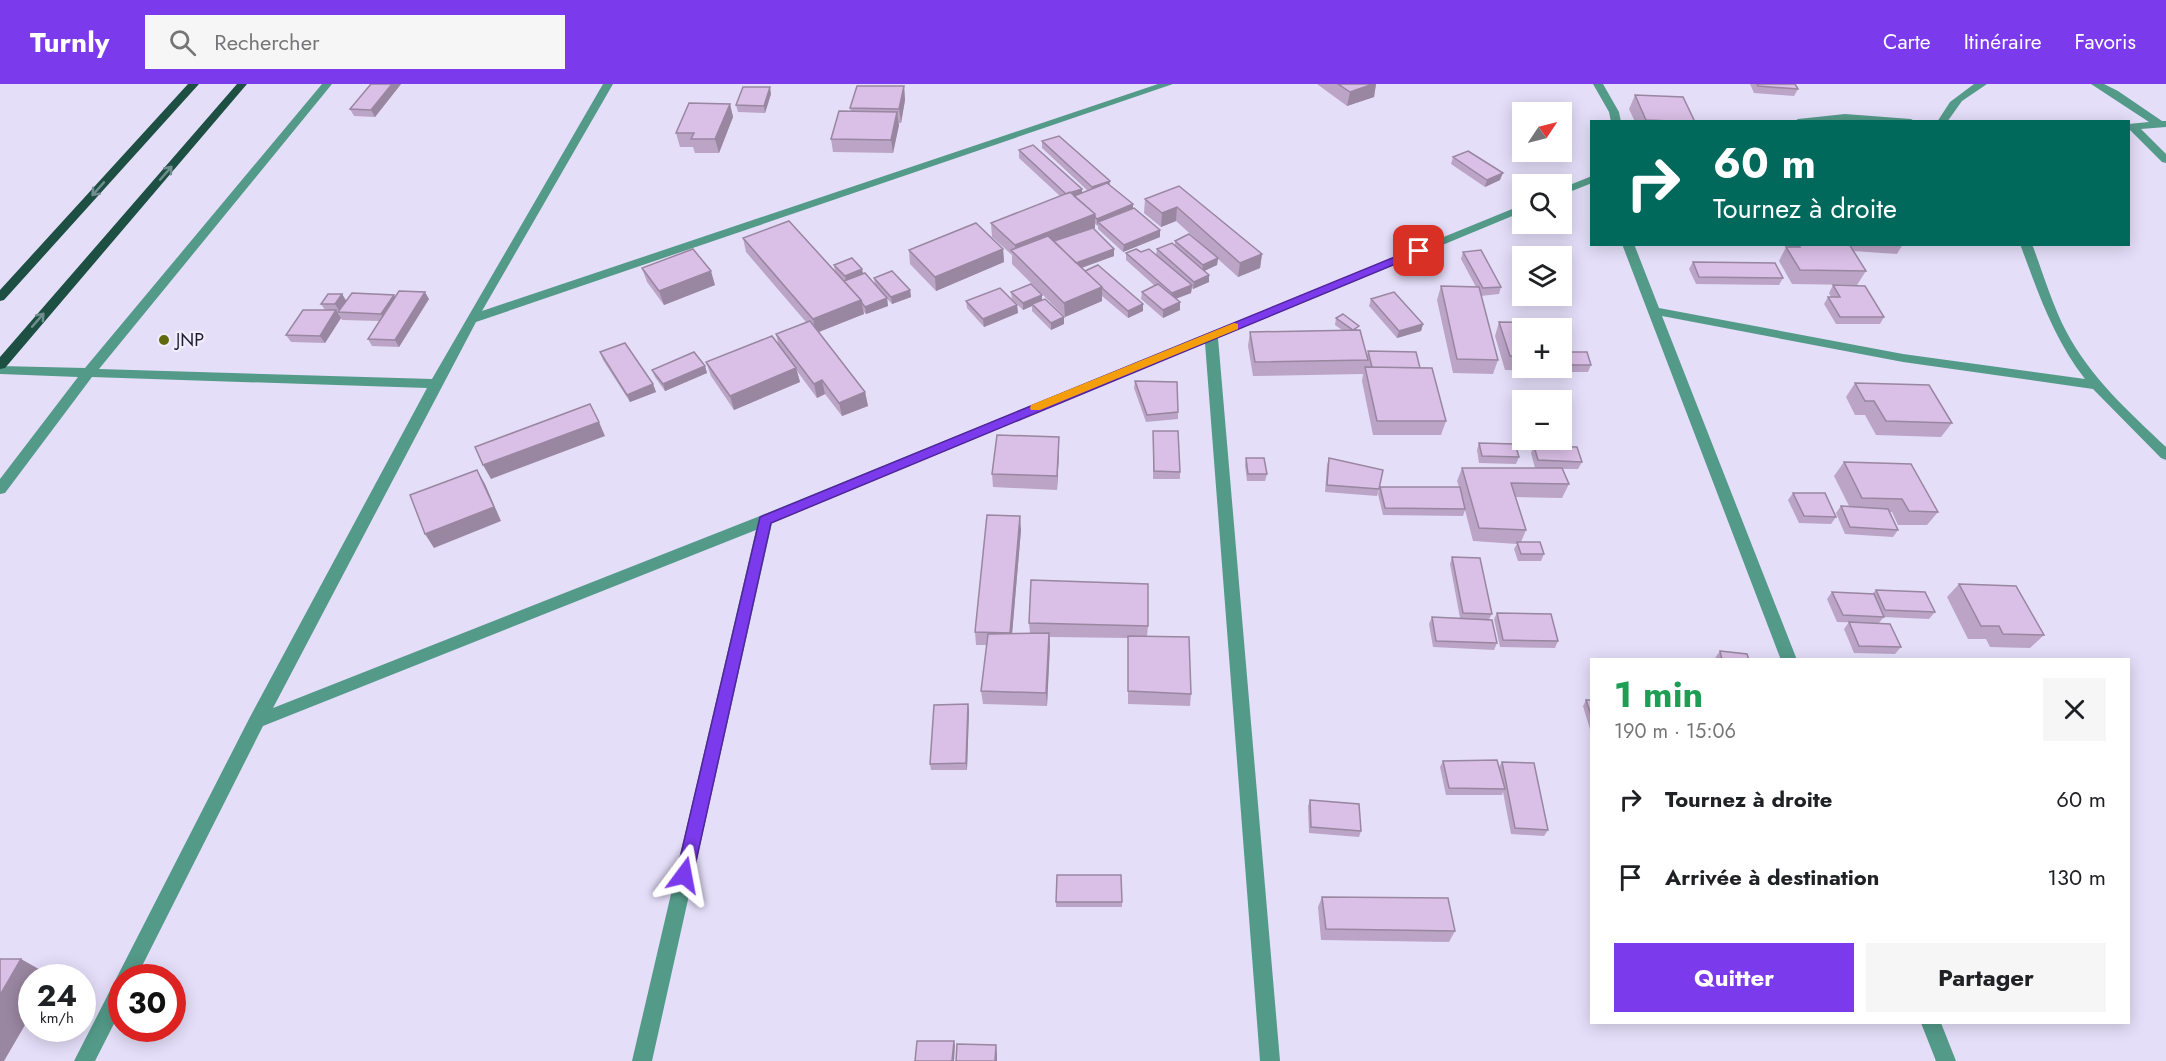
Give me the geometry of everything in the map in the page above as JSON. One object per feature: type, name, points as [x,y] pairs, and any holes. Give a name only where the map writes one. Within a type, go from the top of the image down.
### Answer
[{"type":"main road","points":[[0,297],[194,84]]},
{"type":"main road","points":[[0,365],[242,84]]},
{"type":"street","points":[[0,489],[88,373],[327,84]]},
{"type":"street","points":[[133,964],[256,722],[435,384],[575,146],[608,84]]},
{"type":"street","points":[[472,319],[1168,84]]},
{"type":"street","points":[[1598,84],[1614,112],[1616,120]]},
{"type":"street","points":[[1943,120],[1947,111],[1959,99],[1982,84]]},
{"type":"street","points":[[2096,84],[2162,124]]},
{"type":"street","points":[[1817,120],[1845,117],[1885,120]]},
{"type":"street","points":[[2130,127],[2162,124]]},
{"type":"street","points":[[2130,127],[2166,160]]},
{"type":"street","points":[[1572,188],[1590,180]]},
{"type":"street","points":[[256,722],[765,520],[1512,212]]},
{"type":"street","points":[[1629,246],[1788,658]]},
{"type":"street","points":[[2027,246],[2065,342],[2128,420],[2166,455]]},
{"type":"street","points":[[1655,311],[1903,358],[2098,385]]},
{"type":"street","points":[[1211,336],[1270,1061]]},
{"type":"street","points":[[0,370],[435,384]]},
{"type":"street","points":[[642,1061],[765,520]]},
{"type":"street","points":[[84,1061],[108,1014]]},
{"type":"street","points":[[1931,1024],[1946,1061]]},
{"type":"building","points":[[371,84],[392,84],[371,110],[350,109]]},
{"type":"building","points":[[1338,84],[1373,84],[1350,92]]},
{"type":"building","points":[[1757,84],[1795,84],[1798,89],[1758,86]]},
{"type":"building","points":[[857,86],[904,86],[899,109],[850,108]]},
{"type":"building","points":[[743,87],[770,87],[764,106],[736,105]]},
{"type":"building","points":[[1635,95],[1683,97],[1694,120],[1646,120]]},
{"type":"building","points":[[689,103],[730,104],[715,139],[691,139],[694,133],[676,133]]},
{"type":"building","points":[[839,111],[897,112],[891,140],[831,139]]},
{"type":"building","points":[[1059,136],[1110,181],[1092,187],[1042,141]]},
{"type":"building","points":[[1033,145],[1082,189],[1066,194],[1019,150]]},
{"type":"building","points":[[1468,151],[1503,173],[1487,180],[1453,157]]},
{"type":"building","points":[[1107,183],[1133,204],[1097,219],[1095,214],[1074,196]]},
{"type":"building","points":[[1179,186],[1262,254],[1240,263],[1177,207],[1162,213],[1145,199]]},
{"type":"building","points":[[1070,192],[1095,214],[1015,245],[991,223]]},
{"type":"building","points":[[1134,208],[1160,230],[1124,245],[1098,222]]},
{"type":"building","points":[[789,221],[861,300],[813,319],[743,238]]},
{"type":"building","points":[[976,223],[1003,249],[935,277],[909,250]]},
{"type":"building","points":[[1093,228],[1114,249],[1076,263],[1054,241]]},
{"type":"building","points":[[1189,234],[1218,258],[1203,265],[1175,241]]},
{"type":"building","points":[[1048,236],[1102,287],[1064,303],[1011,250]]},
{"type":"building","points":[[1172,243],[1209,275],[1194,282],[1157,249]]},
{"type":"building","points":[[1850,246],[1866,271],[1800,270],[1786,247]]},
{"type":"building","points":[[693,249],[711,271],[659,291],[642,268]]},
{"type":"building","points":[[1136,249],[1141,252],[1149,249],[1192,285],[1172,293],[1126,253]]},
{"type":"building","points":[[1481,250],[1501,287],[1483,288],[1463,252]]},
{"type":"building","points":[[852,258],[862,269],[845,276],[834,265]]},
{"type":"building","points":[[1693,262],[1775,263],[1783,278],[1699,277]]},
{"type":"building","points":[[1098,265],[1143,304],[1128,311],[1085,271]]},
{"type":"building","points":[[892,271],[910,290],[891,297],[874,278]]},
{"type":"building","points":[[865,273],[887,298],[865,307],[844,281]]},
{"type":"building","points":[[1031,284],[1042,295],[1023,303],[1011,292]]},
{"type":"building","points":[[1158,284],[1180,302],[1163,310],[1142,292]]},
{"type":"building","points":[[1833,285],[1865,286],[1884,317],[1840,317],[1828,297],[1840,297]]},
{"type":"building","points":[[1441,286],[1479,287],[1498,360],[1457,359]]},
{"type":"building","points":[[1000,288],[1017,305],[983,319],[966,301]]},
{"type":"building","points":[[399,291],[425,292],[395,340],[368,339]]},
{"type":"building","points":[[1394,292],[1423,324],[1399,331],[1371,299]]},
{"type":"building","points":[[352,293],[394,295],[381,314],[338,312]]},
{"type":"building","points":[[328,294],[342,294],[335,304],[321,304]]},
{"type":"building","points":[[1045,299],[1064,317],[1051,323],[1032,304]]},
{"type":"building","points":[[303,310],[336,310],[320,336],[286,335]]},
{"type":"building","points":[[1343,314],[1359,326],[1353,330],[1336,318]]},
{"type":"building","points":[[810,321],[865,392],[839,403],[822,380],[814,384],[776,334]]},
{"type":"building","points":[[1499,322],[1512,322],[1512,356],[1510,356]]},
{"type":"building","points":[[1360,330],[1368,360],[1255,362],[1250,332]]},
{"type":"building","points":[[772,336],[796,368],[730,396],[706,362]]},
{"type":"building","points":[[625,343],[653,384],[627,395],[600,352]]},
{"type":"building","points":[[1368,351],[1416,352],[1420,368],[1372,367]]},
{"type":"building","points":[[694,352],[705,366],[663,384],[652,370]]},
{"type":"building","points":[[1572,352],[1587,352],[1591,365],[1572,365]]},
{"type":"building","points":[[1365,367],[1432,368],[1446,421],[1377,421]]},
{"type":"building","points":[[1135,381],[1177,382],[1178,412],[1147,415]]},
{"type":"building","points":[[1855,383],[1929,385],[1952,423],[1886,421],[1874,401],[1865,401]]},
{"type":"building","points":[[590,404],[599,422],[483,465],[475,447]]},
{"type":"building","points":[[1153,431],[1178,431],[1180,472],[1154,471]]},
{"type":"building","points":[[997,435],[1059,437],[1057,476],[992,474]]},
{"type":"building","points":[[1479,443],[1512,444],[1512,450],[1517,450],[1519,457],[1482,456]]},
{"type":"building","points":[[1572,447],[1577,447],[1582,462],[1538,460],[1535,450],[1572,450]]},
{"type":"building","points":[[1246,458],[1264,458],[1267,474],[1248,474]]},
{"type":"building","points":[[1329,458],[1383,470],[1379,489],[1327,485]]},
{"type":"building","points":[[1844,462],[1911,464],[1938,512],[1909,511],[1902,499],[1862,498]]},
{"type":"building","points":[[1462,468],[1562,468],[1569,484],[1511,483],[1526,530],[1479,528]]},
{"type":"building","points":[[477,470],[494,507],[425,534],[410,495]]},
{"type":"building","points":[[1380,487],[1460,487],[1465,509],[1385,508]]},
{"type":"building","points":[[1793,493],[1825,493],[1836,517],[1804,516]]},
{"type":"building","points":[[1841,506],[1888,509],[1898,530],[1850,527]]},
{"type":"building","points":[[987,515],[1020,516],[1010,633],[975,632]]},
{"type":"building","points":[[1517,542],[1540,542],[1544,554],[1521,554]]},
{"type":"building","points":[[1452,557],[1480,558],[1492,614],[1463,613]]},
{"type":"building","points":[[1031,580],[1148,584],[1148,626],[1029,623]]},
{"type":"building","points":[[1959,584],[2016,586],[2044,635],[2003,634],[1999,626],[1981,626]]},
{"type":"building","points":[[1876,590],[1925,592],[1935,612],[1885,610]]},
{"type":"building","points":[[1832,592],[1874,594],[1884,617],[1843,615]]},
{"type":"building","points":[[1497,613],[1551,614],[1558,641],[1503,640]]},
{"type":"building","points":[[1432,617],[1492,620],[1497,643],[1436,641]]},
{"type":"building","points":[[1849,622],[1890,624],[1901,647],[1859,646]]},
{"type":"building","points":[[1049,633],[1046,693],[981,691],[988,634]]},
{"type":"building","points":[[1128,636],[1189,637],[1191,694],[1128,691]]},
{"type":"building","points":[[1720,651],[1747,654],[1748,658],[1722,658]]},
{"type":"building","points":[[1586,700],[1590,700],[1590,712]]},
{"type":"building","points":[[968,704],[966,763],[930,764],[934,705]]},
{"type":"building","points":[[1497,760],[1505,789],[1449,788],[1443,761]]},
{"type":"building","points":[[1502,762],[1534,763],[1548,830],[1515,828]]},
{"type":"building","points":[[1310,800],[1359,804],[1361,831],[1311,827]]},
{"type":"building","points":[[1057,875],[1121,875],[1122,902],[1056,902]]},
{"type":"building","points":[[1322,897],[1448,898],[1455,931],[1326,929]]},
{"type":"building","points":[[0,959],[21,959],[18,964],[0,995]]},
{"type":"building","points":[[917,1041],[954,1041],[952,1061],[915,1061]]},
{"type":"building","points":[[957,1044],[996,1045],[995,1061],[956,1061]]},
{"type":"slow traffic","points":[[1036,408],[1234,327]]},
{"type":"place","name":"JNP","points":[[164,340]]},
{"type":"route","points":[[684,875],[765,520],[1419,251]]}]
